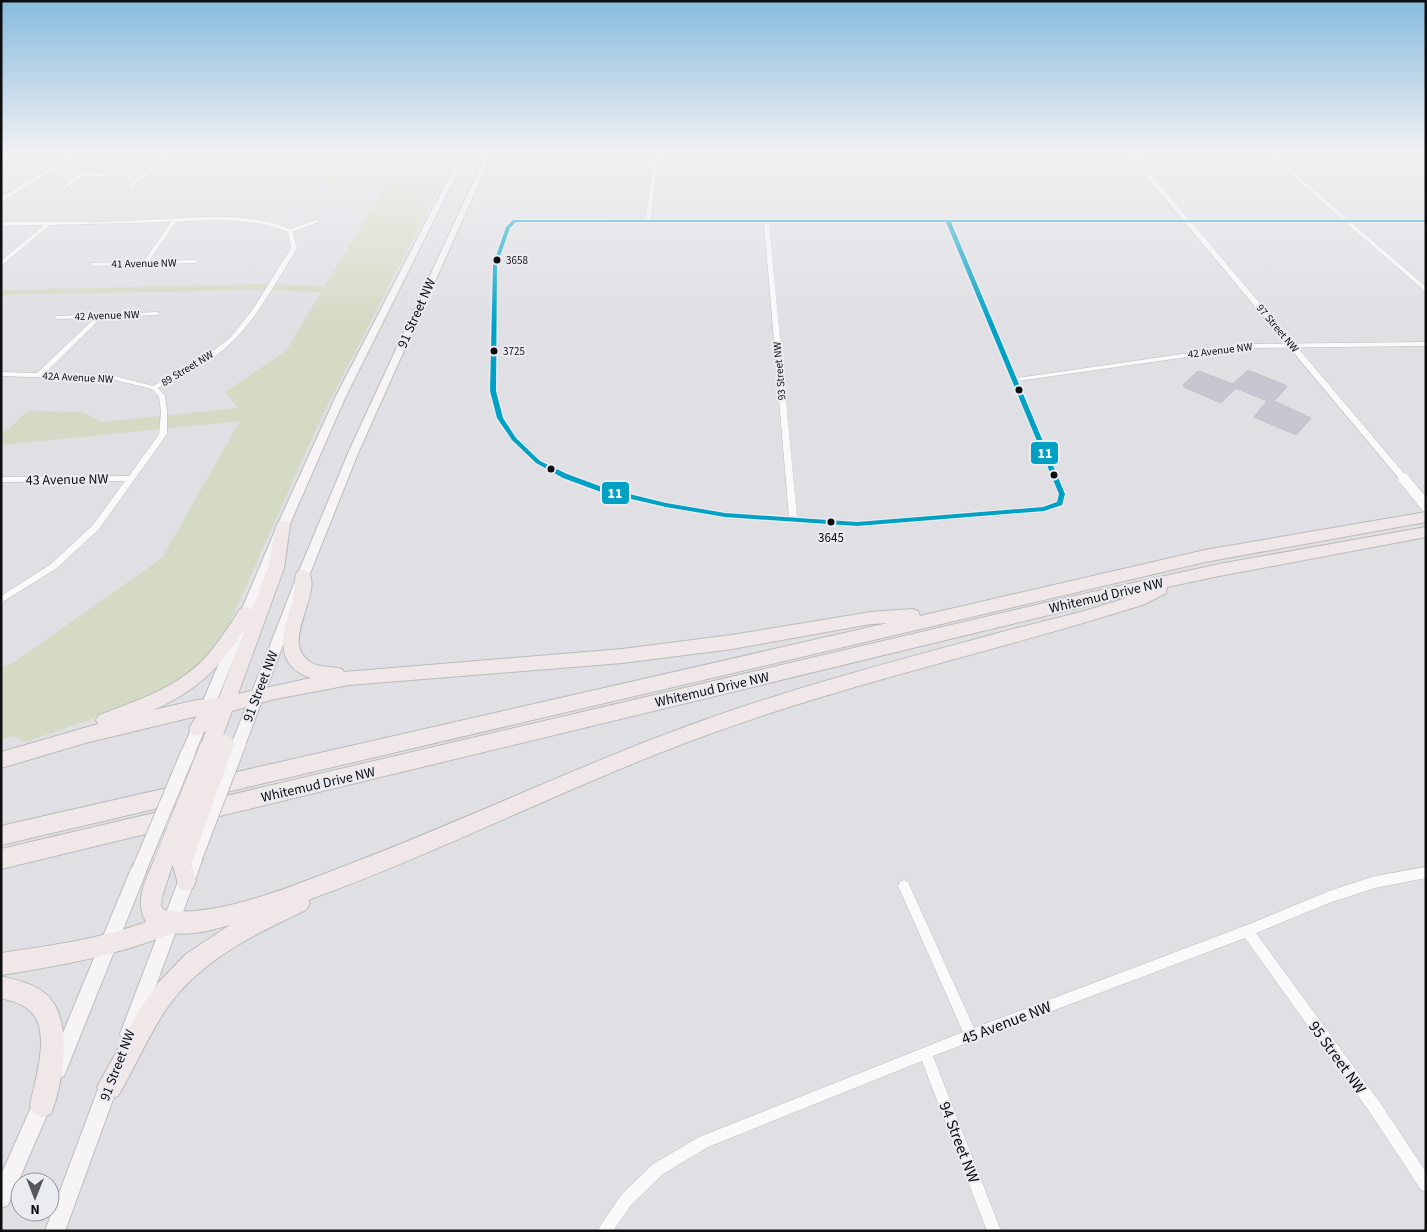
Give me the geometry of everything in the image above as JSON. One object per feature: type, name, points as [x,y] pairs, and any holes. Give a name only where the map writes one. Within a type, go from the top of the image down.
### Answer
[{"type":"highway","points":[[1342,530],[1426,506]]},
{"type":"highway","name":"Whitemud Drive NW","points":[[1,836],[1205,556],[1342,530],[1426,517]]},
{"type":"highway","points":[[188,867],[224,745],[226,705],[276,568],[283,526]]},
{"type":"highway","name":"Whitemud Drive NW","points":[[1,859],[1182,578],[1426,532]]},
{"type":"highway","points":[[1399,536],[1426,537]]},
{"type":"highway","points":[[303,576],[302,595],[294,618],[292,637],[292,651],[298,662],[309,670],[320,674],[388,674]]},
{"type":"highway","points":[[1,964],[41,958],[110,943],[171,923],[223,917],[276,901],[340,878],[631,756],[738,716],[892,668],[1139,600],[1182,578]]},
{"type":"highway","points":[[1,759],[108,728],[207,706],[226,705],[256,696],[308,685],[388,674],[622,656],[732,642],[871,618],[965,611]]},
{"type":"highway","points":[[1,759],[146,705],[178,689],[192,680],[210,664],[246,614]]},
{"type":"highway","points":[[198,728],[206,717],[226,705]]},
{"type":"highway","points":[[171,923],[159,920],[150,908],[151,897],[162,866],[224,745]]},
{"type":"highway","points":[[109,1087],[166,990],[196,959],[213,946],[272,915],[482,819]]},
{"type":"highway","points":[[1,987],[24,993],[34,998],[43,1005],[52,1024],[52,1048],[42,1105]]},
{"type":"main road","name":"91 Street NW","points":[[1,1198],[110,943],[283,526],[340,398],[436,209]]},
{"type":"main road","name":"91 Street NW","points":[[224,745],[256,696],[354,451],[462,209]]},
{"type":"main road","name":"91 Street NW","points":[[55,1231],[171,923],[188,867]]},
{"type":"street","points":[[648,221],[649,209]]},
{"type":"street","name":"97 Street NW","points":[[1178,209],[1293,344],[1426,506]]},
{"type":"street","points":[[1334,210],[1426,290]]},
{"type":"street","points":[[1334,210],[1369,221]]},
{"type":"street","points":[[1,224],[174,221],[220,218],[271,222],[290,231],[318,221]]},
{"type":"street","points":[[146,262],[174,221]]},
{"type":"street","points":[[948,221],[1062,494],[1060,503],[1044,508],[876,523],[793,521],[725,515],[666,505],[603,490],[565,476],[538,462],[514,439],[500,418],[493,391],[495,265],[508,227],[515,221],[648,221],[766,221],[948,221],[1426,221]]},
{"type":"street","name":"93 Street NW","points":[[766,221],[793,521]]},
{"type":"street","points":[[1,264],[49,224]]},
{"type":"street","name":"89 Street NW","points":[[21,588],[54,566],[96,527],[163,434],[164,412],[162,396],[154,388],[198,364],[232,339],[251,316],[291,254],[294,248],[290,231]]},
{"type":"street","name":"41 Avenue NW","points":[[93,264],[195,262]]},
{"type":"street","name":"42 Avenue NW","points":[[57,317],[157,314]]},
{"type":"street","points":[[39,375],[100,315]]},
{"type":"street","name":"42 Avenue NW","points":[[1015,380],[1232,348],[1293,344],[1426,344]]},
{"type":"street","points":[[1,381],[4,374]]},
{"type":"street","name":"42A Avenue NW","points":[[4,374],[115,378],[154,388]]},
{"type":"street","name":"43 Avenue NW","points":[[1,480],[132,478]]},
{"type":"street","points":[[1,600],[21,588]]},
{"type":"street","name":"45 Avenue NW","points":[[608,1224],[626,1200],[658,1169],[692,1147],[971,1035],[1247,931],[1335,895],[1375,882],[1426,872]]},
{"type":"street","points":[[904,886],[971,1035]]},
{"type":"street","name":"95 Street NW","points":[[1247,931],[1376,1109],[1426,1185]]},
{"type":"street","name":"94 Street NW","points":[[926,1054],[994,1231]]},
{"type":"green space","points":[[371,209],[428,209],[322,416],[223,638],[206,662],[152,698],[26,742],[13,736],[1,740],[1,667],[13,663],[162,558],[240,421],[1,445],[1,432],[7,431],[27,411],[83,412],[102,422],[238,408],[225,392],[286,351],[321,292],[260,290],[1,295],[1,290],[264,284],[325,286]]},
{"type":"building","points":[[1198,371],[1233,384],[1247,371],[1250,371],[1285,385],[1287,387],[1274,401],[1311,418],[1297,434],[1294,434],[1254,417],[1267,401],[1236,388],[1222,402],[1219,402],[1184,387],[1183,385]]},
{"type":"transit line","name":"11","points":[[948,221],[1062,494],[1060,503],[1044,509],[857,524],[725,515],[666,505],[603,490],[565,476],[538,462],[514,439],[500,418],[493,391],[495,265],[508,227],[515,221],[629,221],[743,221],[857,221],[971,221],[1426,221]]},
{"type":"place","name":"3658","points":[[497,260]]},
{"type":"place","name":"3725","points":[[494,351]]},
{"type":"place","name":"3645","points":[[831,522]]}]
